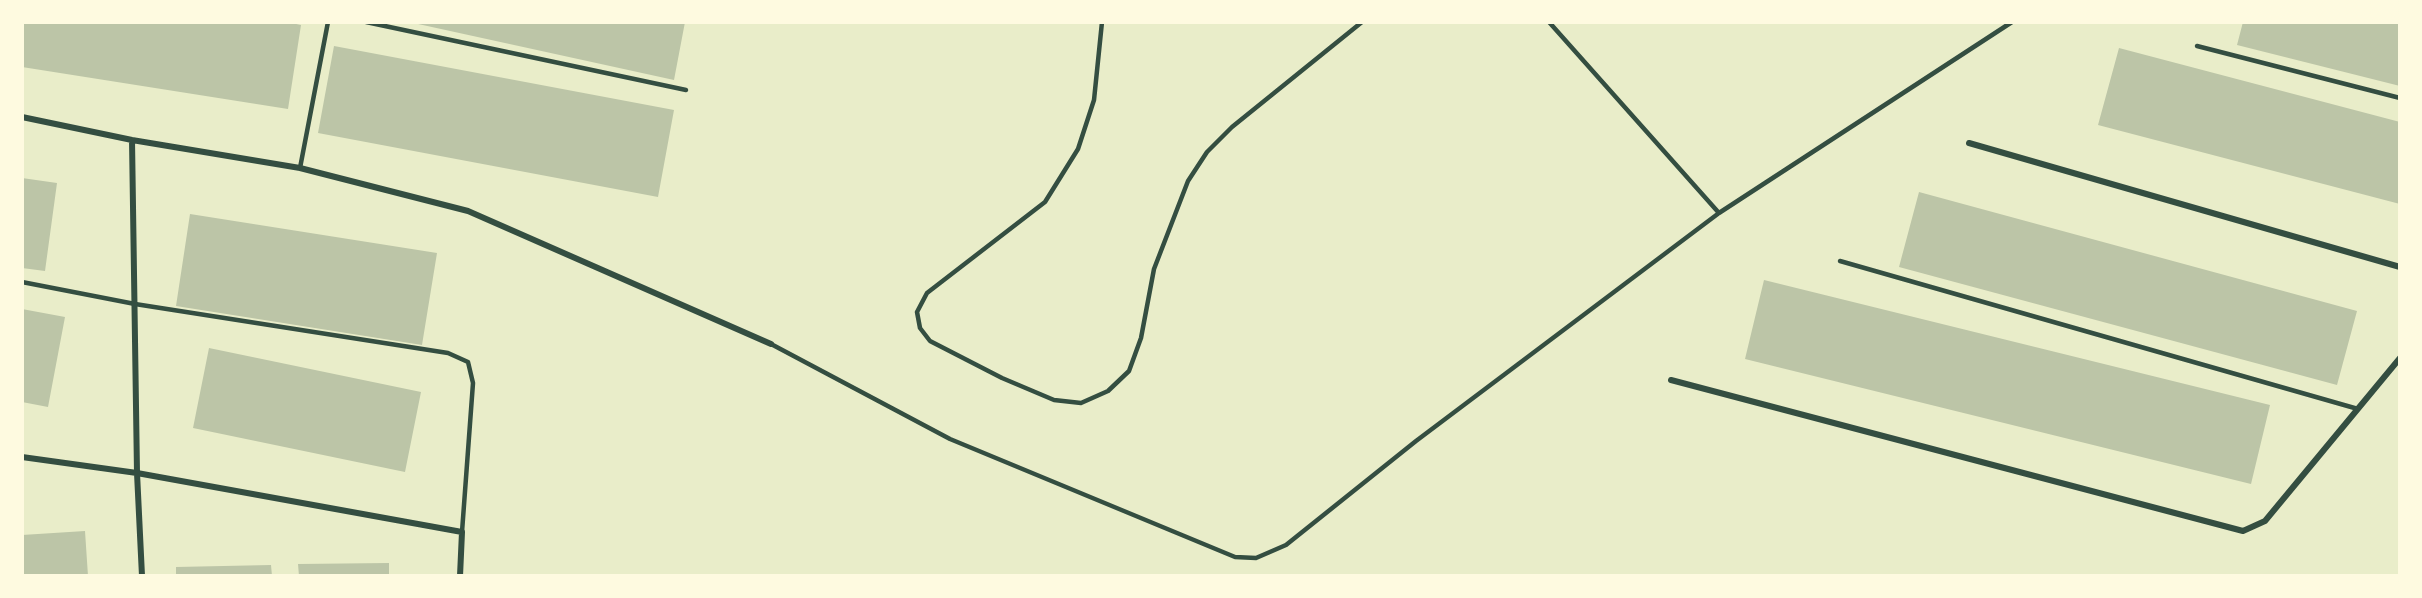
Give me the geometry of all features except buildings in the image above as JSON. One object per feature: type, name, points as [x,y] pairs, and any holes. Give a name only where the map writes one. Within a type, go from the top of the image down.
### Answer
[{"type":"street","points":[[22,117],[132,140],[300,168],[468,211],[771,344]]},
{"type":"street","points":[[132,140],[137,473],[142,576]]},
{"type":"street","points":[[1969,143],[2400,267]]},
{"type":"street","points":[[1671,380],[2243,531],[2265,521],[2400,358]]},
{"type":"street","points":[[22,457],[137,473],[462,532],[460,576]]},
{"type":"lane","points":[[300,168],[328,22]]},
{"type":"lane","points":[[366,22],[686,90]]},
{"type":"lane","points":[[1102,22],[1094,100],[1078,149],[1045,202],[927,293],[917,312],[920,328],[930,341],[1002,378],[1033,391],[1054,399],[1081,403],[1108,391],[1129,371],[1141,338],[1154,269],[1188,181],[1207,152],[1232,127],[1362,22]]},
{"type":"lane","points":[[1549,22],[1719,213]]},
{"type":"lane","points":[[771,344],[950,439],[1234,557],[1256,558],[1286,545],[1416,441],[1719,213],[2012,22]]},
{"type":"lane","points":[[2197,46],[2400,98]]},
{"type":"lane","points":[[1840,261],[2358,409]]},
{"type":"lane","points":[[22,282],[135,304],[448,353],[468,362],[473,383],[462,532]]}]
